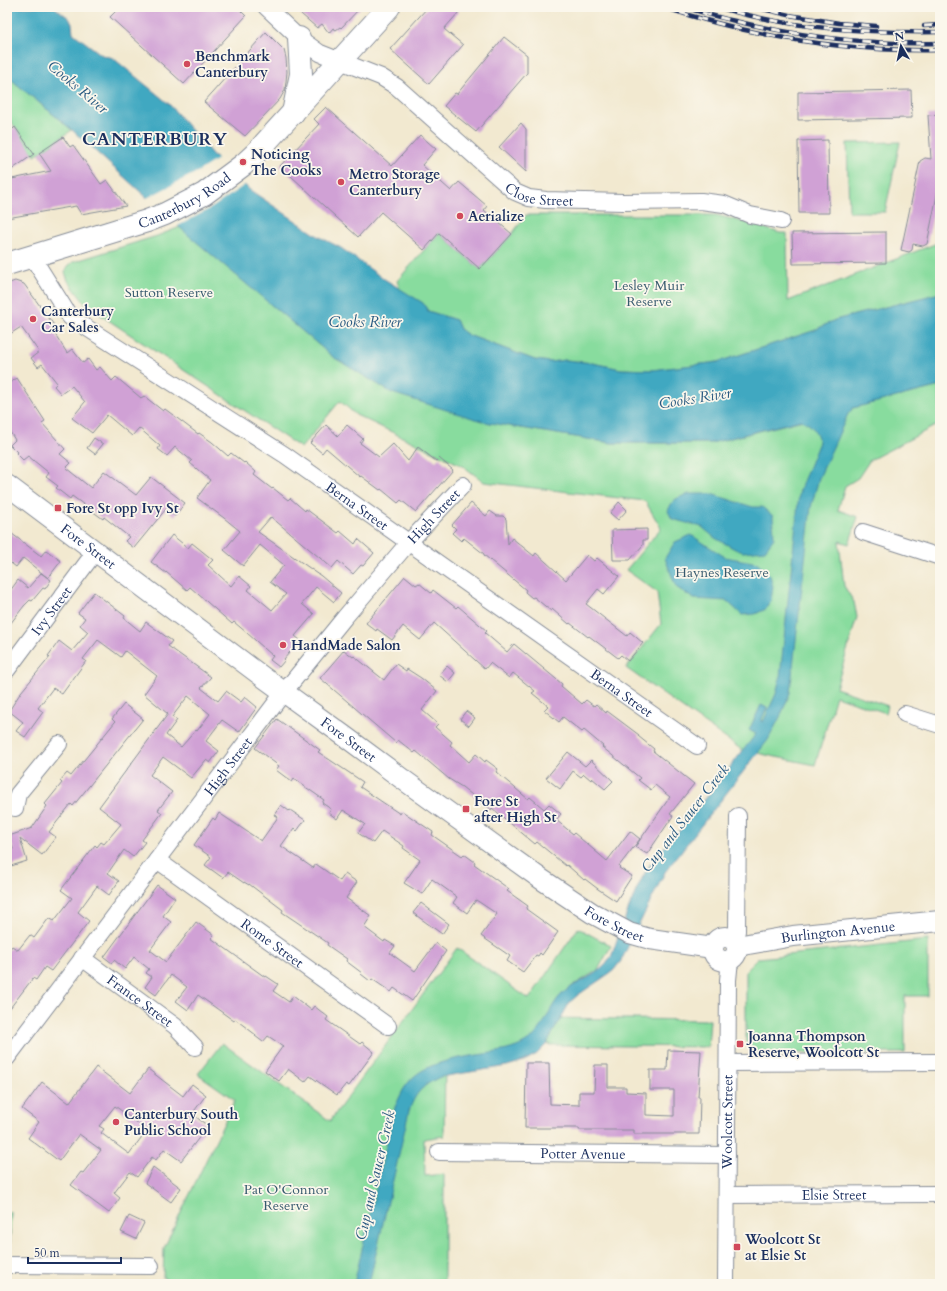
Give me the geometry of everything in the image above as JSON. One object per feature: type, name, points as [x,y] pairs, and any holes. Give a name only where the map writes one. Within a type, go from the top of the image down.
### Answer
[{"type":"highway","name":"Canterbury Road","points":[[7,264],[31,255],[147,221],[165,214],[204,194],[243,165],[256,153],[388,7]]},
{"type":"highway","points":[[292,114],[301,74],[300,38]]},
{"type":"main road","name":"Fore Street","points":[[7,485],[284,692],[529,870],[604,921],[630,933],[650,939],[713,948]]},
{"type":"main road","name":"Burlington Avenue","points":[[713,948],[716,941],[721,937],[728,937],[734,949],[792,936],[940,921]]},
{"type":"street","name":"Close Street","points":[[266,7],[300,38],[320,53],[381,77],[397,87],[515,192],[529,198],[546,200],[623,202],[700,201],[724,204],[750,215],[781,221]]},
{"type":"street","name":"Berna Street","points":[[31,255],[70,317],[285,456],[697,746]]},
{"type":"street","name":"High Street","points":[[8,1053],[284,692],[345,616],[409,542],[462,485]]},
{"type":"street","points":[[862,532],[940,557]]},
{"type":"street","name":"Ivy Street","points":[[7,670],[95,552]]},
{"type":"street","points":[[905,714],[940,725]]},
{"type":"street","points":[[7,802],[15,808],[18,794],[59,744]]},
{"type":"street","name":"Woolcott Street","points":[[726,1284],[728,980],[737,931],[738,816]]},
{"type":"street","name":"Rome Street","points":[[157,860],[388,1026]]},
{"type":"street","name":"France Street","points":[[82,958],[175,1026],[195,1046]]},
{"type":"street","points":[[728,1063],[940,1062]]},
{"type":"street","name":"Potter Avenue","points":[[439,1152],[727,1155]]},
{"type":"street","name":"Elsie Street","points":[[727,1195],[940,1194]]},
{"type":"street","points":[[7,1265],[151,1266]]},
{"type":"green space","points":[[7,76],[72,130],[35,156],[10,120],[7,122]]},
{"type":"green space","points":[[900,142],[885,212],[849,212],[847,143]]},
{"type":"green space","name":"Lesley Muir Reserve","points":[[526,215],[716,215],[780,233],[787,233],[788,301],[940,242],[940,293],[835,320],[813,331],[718,362],[652,370],[621,369],[592,363],[566,360],[550,362],[535,360],[468,335],[460,329],[456,320],[428,311],[423,303],[400,290],[397,281],[439,233],[480,269],[512,234]]},
{"type":"green space","name":"Sutton Reserve","points":[[180,227],[333,357],[485,422],[612,443],[711,443],[940,386],[940,429],[935,426],[870,460],[858,478],[845,486],[838,510],[858,517],[849,544],[839,541],[844,586],[854,602],[857,617],[836,688],[888,706],[886,713],[836,696],[815,765],[742,750],[626,668],[661,624],[657,592],[626,570],[661,528],[645,501],[484,482],[463,466],[356,415],[340,401],[301,448],[87,306],[68,281],[65,272],[68,266],[73,262],[157,236]]},
{"type":"green space","name":"Pat O'Connor Reserve","points":[[578,928],[611,946],[598,970],[572,986],[547,1018],[710,1020],[708,1047],[550,1045],[532,1040],[512,1051],[445,1064],[444,1136],[424,1139],[425,1176],[444,1174],[444,1284],[164,1284],[166,1279],[163,1278],[164,1248],[235,1100],[198,1074],[222,1043],[330,1121],[457,948],[529,999]]},
{"type":"green space","points":[[928,940],[928,996],[905,996],[905,1053],[757,1053],[746,1042],[746,970],[758,958]]},
{"type":"green space","points":[[7,1212],[11,1212],[10,1243],[7,1243]]},
{"type":"water","name":"Cooks River","points":[[7,7],[54,7],[69,18],[72,24],[73,33],[102,55],[113,58],[169,104],[212,154],[250,190],[318,236],[341,248],[381,277],[423,303],[428,311],[456,320],[460,329],[468,335],[535,360],[550,362],[566,360],[592,363],[621,369],[652,370],[718,362],[813,331],[835,320],[940,293],[940,386],[853,408],[848,414],[819,478],[811,507],[790,693],[768,740],[665,872],[621,961],[613,971],[570,1002],[546,1045],[537,1054],[524,1061],[507,1066],[440,1077],[429,1083],[417,1094],[409,1111],[369,1284],[354,1284],[395,1107],[406,1086],[416,1075],[437,1064],[449,1060],[507,1050],[525,1043],[537,1032],[553,1005],[561,995],[594,974],[606,964],[611,957],[641,880],[657,856],[699,807],[756,734],[749,730],[761,705],[767,708],[761,721],[763,722],[776,694],[780,677],[799,494],[819,442],[817,434],[813,428],[801,420],[711,443],[612,443],[485,422],[392,393],[333,357],[187,234],[72,130],[7,76]]},
{"type":"water","points":[[689,494],[711,494],[753,507],[762,507],[773,516],[774,538],[765,550],[743,552],[715,538],[702,527],[672,519],[668,511],[672,503],[678,498]]},
{"type":"water","points":[[691,535],[725,557],[758,563],[770,575],[773,587],[771,600],[766,609],[755,614],[742,615],[727,601],[694,599],[676,587],[665,558],[675,542]]},
{"type":"pier","points":[[219,158],[246,184],[213,207],[176,227],[145,199],[199,171]]},
{"type":"building","points":[[120,7],[237,7],[246,16],[184,84],[110,17]]},
{"type":"building","points":[[293,7],[361,7],[341,28],[340,27],[336,30],[333,28],[329,33],[322,24],[317,28]]},
{"type":"building","points":[[428,7],[453,7],[459,12],[444,29],[463,45],[429,84],[390,49]]},
{"type":"building","points":[[266,32],[284,50],[287,72],[285,90],[280,99],[245,136],[204,102]]},
{"type":"building","points":[[504,37],[527,55],[527,73],[476,132],[444,106],[455,93],[457,94]]},
{"type":"building","points":[[911,90],[912,118],[798,120],[798,92]]},
{"type":"building","points":[[326,107],[392,166],[420,135],[436,149],[422,165],[451,191],[459,182],[487,206],[484,210],[512,234],[480,269],[439,233],[424,250],[381,212],[358,237],[280,166],[319,124],[314,119]]},
{"type":"building","points":[[940,114],[940,180],[927,244],[923,246],[913,244],[912,250],[909,252],[901,250],[920,161],[925,158],[931,159],[928,115]]},
{"type":"building","points":[[7,121],[13,129],[15,127],[34,154],[7,173]]},
{"type":"building","points":[[521,123],[526,129],[526,172],[499,147]]},
{"type":"building","points":[[63,137],[70,147],[73,145],[101,184],[107,180],[126,206],[81,214],[76,206],[7,218],[7,180],[51,171],[39,153]]},
{"type":"building","points":[[828,140],[829,213],[799,213],[798,141]]},
{"type":"building","points":[[886,232],[886,263],[793,264],[792,233]]},
{"type":"building","points":[[15,281],[24,284],[59,332],[55,334],[67,353],[72,349],[83,363],[88,359],[96,370],[100,367],[112,381],[116,377],[141,398],[144,396],[163,411],[165,409],[198,434],[199,433],[212,442],[228,456],[231,453],[244,463],[245,462],[256,472],[254,475],[288,500],[290,498],[305,511],[306,509],[338,533],[340,531],[355,544],[358,539],[374,553],[363,566],[361,565],[353,574],[338,561],[332,568],[271,517],[258,532],[321,576],[341,593],[334,602],[316,587],[302,604],[314,614],[295,636],[300,640],[279,667],[270,660],[273,656],[234,622],[232,624],[190,587],[187,590],[166,572],[151,562],[172,535],[188,548],[192,543],[213,560],[208,565],[231,586],[239,576],[251,586],[248,590],[272,610],[286,594],[270,582],[284,565],[260,545],[243,566],[224,550],[240,531],[197,498],[210,480],[190,463],[192,461],[175,447],[167,456],[158,449],[160,446],[139,428],[132,436],[107,415],[92,433],[72,418],[85,402],[72,386],[61,394],[54,386],[57,383],[42,364],[38,367],[31,358],[39,352],[21,327],[7,336],[7,284]]},
{"type":"building","points":[[17,378],[45,421],[42,423],[65,449],[60,454],[71,463],[66,468],[91,488],[104,471],[136,495],[151,477],[185,503],[175,516],[166,509],[134,548],[125,541],[129,537],[104,517],[103,519],[72,496],[70,499],[56,488],[58,486],[46,477],[49,473],[28,456],[23,460],[10,445],[15,440],[7,427],[7,385]]},
{"type":"building","points":[[326,425],[338,436],[347,425],[363,439],[360,443],[379,457],[393,444],[408,461],[418,447],[436,461],[439,458],[453,470],[416,512],[401,500],[398,503],[381,489],[380,490],[361,476],[360,477],[326,448],[322,453],[310,443]]},
{"type":"building","points":[[94,438],[103,444],[95,454],[87,448]]},
{"type":"building","points":[[619,502],[627,510],[618,520],[610,513]]},
{"type":"building","points":[[471,503],[486,516],[490,511],[497,516],[503,516],[506,519],[508,544],[512,538],[534,556],[536,553],[566,580],[587,555],[594,561],[597,558],[619,576],[604,594],[598,589],[586,604],[627,636],[630,632],[643,643],[628,661],[621,655],[618,658],[589,636],[588,637],[570,623],[569,624],[552,609],[551,611],[534,597],[532,598],[525,592],[526,590],[484,554],[464,538],[461,541],[452,533],[456,529],[452,525]]},
{"type":"building","points":[[647,529],[647,540],[643,540],[643,545],[630,560],[613,560],[612,530]]},
{"type":"building","points":[[7,530],[41,556],[46,550],[61,561],[48,578],[23,558],[16,567],[7,560]]},
{"type":"building","points":[[41,573],[51,580],[45,589],[43,588],[32,601],[30,600],[24,606],[7,628],[7,595],[18,580],[28,588]]},
{"type":"building","points":[[405,576],[416,585],[419,583],[431,593],[433,590],[456,608],[458,606],[487,631],[485,633],[507,652],[514,644],[562,684],[561,686],[582,704],[586,700],[594,706],[596,704],[606,713],[607,711],[639,735],[638,736],[654,749],[653,751],[694,784],[670,814],[673,816],[647,854],[635,847],[670,797],[655,785],[651,790],[638,780],[640,778],[584,730],[582,732],[563,717],[559,722],[544,710],[548,706],[532,693],[535,691],[513,673],[509,678],[490,663],[485,669],[434,623],[420,640],[403,626],[392,640],[377,629],[376,631],[366,623]]},
{"type":"building","points":[[94,592],[125,616],[124,618],[140,631],[146,622],[172,641],[168,646],[211,677],[201,688],[218,701],[226,691],[241,702],[245,697],[257,707],[239,732],[222,720],[206,741],[219,751],[210,763],[206,760],[191,778],[163,757],[150,775],[172,792],[158,810],[162,813],[142,840],[145,842],[133,857],[124,850],[108,873],[119,881],[109,895],[97,886],[78,912],[89,921],[51,971],[45,967],[36,980],[33,978],[7,1012],[7,952],[12,946],[18,950],[30,935],[34,938],[49,918],[54,921],[72,898],[61,890],[95,845],[97,847],[101,842],[104,844],[121,824],[99,807],[168,714],[144,694],[157,676],[125,651],[121,657],[98,640],[83,659],[86,661],[62,694],[53,688],[38,708],[43,712],[25,737],[16,731],[23,722],[9,711],[21,692],[50,657],[48,656],[59,641],[72,651],[88,632],[80,625],[85,618],[78,613]],"holes":[[[188,696],[210,714],[197,731],[196,730],[181,747],[166,735],[177,720],[172,717]]]},
{"type":"building","points":[[344,650],[384,680],[396,664],[406,671],[407,669],[421,678],[437,691],[422,710],[438,724],[435,727],[452,742],[450,745],[469,762],[476,754],[485,762],[486,760],[498,769],[496,772],[528,799],[530,797],[544,809],[549,804],[561,814],[556,820],[607,861],[630,831],[640,839],[619,866],[619,868],[632,876],[616,901],[585,879],[584,880],[537,842],[535,844],[492,808],[491,810],[462,787],[449,779],[416,751],[414,753],[398,740],[396,743],[320,678]]},
{"type":"building","points":[[447,666],[455,673],[448,682],[439,675]]},
{"type":"building","points":[[124,704],[143,719],[73,806],[71,804],[49,832],[56,837],[42,855],[20,838],[27,861],[11,866],[7,851],[13,849],[9,836],[32,828],[47,806],[45,804],[62,783],[60,781],[67,773],[71,776],[115,722],[112,719]]},
{"type":"building","points":[[466,711],[475,718],[469,726],[460,719]]},
{"type":"building","points":[[277,719],[320,750],[318,752],[363,782],[360,787],[400,814],[402,811],[433,832],[432,835],[462,856],[464,854],[475,862],[474,864],[509,889],[507,891],[528,906],[526,909],[558,932],[542,955],[540,953],[538,956],[536,955],[523,972],[507,961],[510,956],[481,936],[497,914],[476,900],[467,913],[453,903],[457,897],[432,879],[422,894],[404,883],[420,860],[403,848],[404,846],[382,831],[373,843],[358,833],[365,824],[343,810],[337,819],[329,813],[331,809],[322,803],[324,800],[294,779],[292,782],[276,770],[279,766],[255,748]]},
{"type":"building","points":[[568,752],[585,766],[591,760],[613,781],[605,789],[592,778],[591,780],[584,774],[581,777],[573,771],[560,789],[546,778]]},
{"type":"building","points":[[281,805],[305,820],[297,831],[294,828],[281,846],[313,868],[316,864],[340,881],[345,874],[357,882],[346,898],[371,916],[364,927],[384,942],[385,940],[395,946],[390,953],[415,971],[436,943],[446,951],[412,1001],[394,988],[391,992],[372,979],[370,981],[346,961],[347,959],[327,945],[328,943],[282,912],[283,910],[249,884],[244,883],[228,872],[223,878],[205,865],[211,857],[194,845],[213,818],[215,820],[219,813],[261,841],[278,817],[274,815]]},
{"type":"building","points":[[157,885],[175,898],[163,916],[171,922],[150,950],[166,962],[196,922],[214,935],[211,938],[265,977],[266,976],[278,984],[273,991],[289,1002],[293,996],[311,1010],[314,1006],[328,1017],[326,1020],[360,1044],[362,1042],[374,1052],[349,1086],[346,1084],[337,1095],[310,1076],[305,1082],[288,1069],[279,1081],[265,1071],[283,1046],[268,1036],[263,1042],[235,1019],[234,1021],[198,995],[188,1010],[176,1001],[187,987],[171,975],[156,995],[145,987],[152,977],[146,973],[149,969],[134,957],[125,969],[114,960],[112,963],[104,957]]},
{"type":"building","points":[[421,903],[449,924],[442,934],[413,913]]},
{"type":"building","points":[[668,1050],[701,1051],[698,1097],[700,1097],[699,1134],[634,1134],[634,1130],[525,1128],[526,1063],[549,1063],[550,1104],[579,1105],[579,1092],[594,1092],[595,1065],[608,1065],[608,1087],[626,1087],[626,1092],[646,1093],[646,1115],[674,1116],[674,1090],[650,1090],[650,1070],[667,1070]]},
{"type":"building","points":[[96,1067],[130,1093],[148,1069],[183,1096],[192,1084],[206,1095],[192,1114],[208,1126],[181,1161],[164,1149],[156,1160],[152,1157],[137,1177],[130,1172],[114,1193],[120,1198],[109,1213],[71,1185],[81,1172],[83,1173],[101,1150],[79,1134],[59,1161],[28,1138],[39,1122],[22,1109],[42,1082],[69,1103]],"holes":[[[115,1106],[147,1130],[129,1154],[101,1133],[104,1129],[99,1126]]]},
{"type":"building","points":[[153,1167],[181,1188],[171,1202],[145,1183]]},
{"type":"building","points":[[129,1216],[144,1223],[136,1239],[121,1232]]},
{"type":"railway","points":[[663,7],[731,27],[800,40],[869,48],[940,50]]},
{"type":"railway","points":[[685,7],[760,27],[811,36],[888,43],[940,43]]},
{"type":"railway","points":[[718,7],[800,25],[884,32],[940,32]]},
{"type":"railway","points":[[754,7],[789,15],[839,23],[876,26]]},
{"type":"railway","points":[[924,26],[940,25]]},
{"type":"place","name":"Benchmark Canterbury","points":[[187,64]]},
{"type":"place","name":"Noticing The Cooks","points":[[243,162]]},
{"type":"place","name":"Metro Storage Canterbury","points":[[341,182]]},
{"type":"place","name":"Aerialize","points":[[460,216]]},
{"type":"place","name":"Canterbury Car Sales","points":[[33,319]]},
{"type":"place","name":"Fore St opp Ivy St","points":[[58,508]]},
{"type":"place","name":"HandMade Salon","points":[[283,645]]},
{"type":"place","name":"Fore St after High St","points":[[466,809]]},
{"type":"place","name":"Joanna Thompson Reserve, Woolcott St","points":[[740,1044]]},
{"type":"place","name":"Canterbury South Public School","points":[[116,1122]]},
{"type":"place","name":"Woolcott St at Elsie St","points":[[737,1247]]},
{"type":"district","name":"CANTERBURY","points":[[155,139]]},
{"type":"park label","name":"Haynes Reserve","points":[[722,572]]},
{"type":"water label","name":"Cup and Saucer Creek","points":[[685,818]]},
{"type":"water label","name":"Cup and Saucer Creek","points":[[375,1175]]}]
